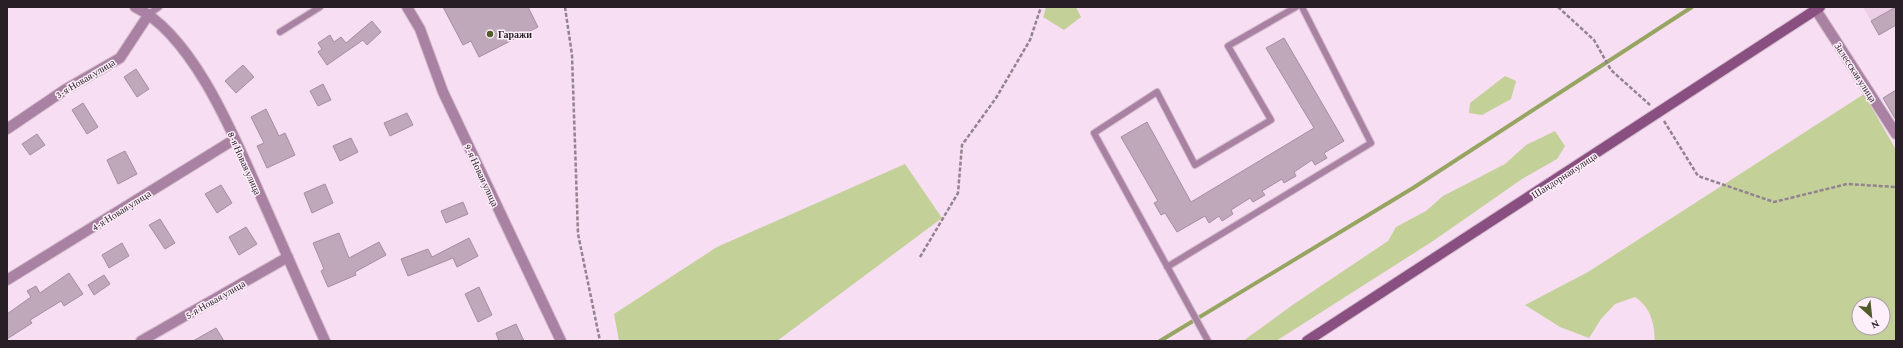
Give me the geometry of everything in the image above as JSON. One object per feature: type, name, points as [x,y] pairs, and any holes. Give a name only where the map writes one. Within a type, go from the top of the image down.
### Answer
[{"type":"street","name":"8-я Новая улица","points":[[135,7],[149,14],[182,47],[218,103],[325,341]]},
{"type":"street","name":"9-я Новая улица","points":[[407,7],[420,29],[447,99],[561,341]]},
{"type":"street","name":"Шандорная улица","points":[[1307,341],[1818,8]]},
{"type":"street","name":"Залесская улица","points":[[1818,8],[1896,134]]},
{"type":"street","name":"3-я Новая улица","points":[[7,129],[66,89],[120,58],[149,14]]},
{"type":"street","name":"4-я Новая улица","points":[[7,280],[235,139]]},
{"type":"street","name":"5-я Новая улица","points":[[141,341],[288,257]]},
{"type":"lane","points":[[149,14],[159,7]]},
{"type":"lane","points":[[280,32],[320,7]]},
{"type":"lane","points":[[1208,341],[1094,133],[1157,92],[1195,165],[1271,120],[1228,46],[1296,7]]},
{"type":"lane","points":[[1167,268],[1372,143],[1302,7]]},
{"type":"path","points":[[565,7],[572,55],[578,234],[600,341]]},
{"type":"path","points":[[920,257],[958,193],[962,145],[996,98],[1030,40],[1041,7]]},
{"type":"path","points":[[1558,7],[1594,40],[1611,70],[1659,113],[1698,176],[1774,202],[1847,184],[1896,187]]},
{"type":"shaded area","points":[[1863,7],[1896,7],[1896,25],[1879,35]]},
{"type":"green space","points":[[1046,7],[1076,7],[1081,17],[1064,30],[1043,17]]},
{"type":"green space","points":[[1505,76],[1516,81],[1511,99],[1482,115],[1469,113],[1470,103]]},
{"type":"green space","points":[[1864,94],[1896,150],[1896,341],[1655,341],[1651,316],[1645,306],[1635,297],[1615,304],[1601,319],[1589,338],[1560,327],[1525,305],[1588,272]]},
{"type":"green space","points":[[1555,131],[1565,146],[1557,159],[1522,179],[1433,241],[1276,341],[1243,341],[1294,304],[1388,241],[1396,227],[1426,211],[1443,196],[1505,164],[1526,145]]},
{"type":"green space","points":[[905,164],[942,218],[777,341],[619,341],[614,314],[717,247]]},
{"type":"building","name":"Гаражи","points":[[443,7],[528,7],[538,27],[479,57],[471,41],[463,45]]},
{"type":"building","points":[[1896,7],[1896,25],[1879,35],[1871,21]]},
{"type":"building","points":[[372,21],[381,32],[367,45],[363,40],[327,65],[318,52],[322,49],[318,43],[330,35],[334,42],[341,37],[346,43]]},
{"type":"building","points":[[1284,38],[1344,141],[1324,153],[1327,158],[1315,165],[1312,160],[1294,172],[1296,176],[1284,183],[1282,179],[1262,191],[1265,195],[1253,202],[1250,198],[1231,210],[1233,214],[1222,221],[1219,216],[1209,223],[1205,216],[1177,232],[1165,213],[1161,215],[1154,203],[1158,201],[1121,137],[1147,122],[1191,202],[1314,128],[1266,48]]},
{"type":"building","points":[[243,65],[254,77],[236,93],[225,81]]},
{"type":"building","points":[[136,69],[149,89],[137,97],[124,77]]},
{"type":"building","points":[[323,84],[331,100],[318,106],[310,91]]},
{"type":"building","points":[[1896,90],[1896,120],[1883,98]]},
{"type":"building","points":[[83,103],[98,127],[87,134],[72,110]]},
{"type":"building","points":[[266,109],[279,136],[285,133],[295,155],[267,168],[257,146],[264,143],[251,117]]},
{"type":"building","points":[[407,113],[413,125],[390,136],[384,123]]},
{"type":"building","points":[[37,134],[45,145],[30,155],[22,144]]},
{"type":"building","points":[[351,138],[358,152],[340,161],[333,146]]},
{"type":"building","points":[[125,151],[137,174],[118,184],[107,160]]},
{"type":"building","points":[[325,184],[333,203],[312,213],[304,193]]},
{"type":"building","points":[[221,185],[232,203],[217,213],[205,194]]},
{"type":"building","points":[[463,202],[468,214],[446,223],[441,211]]},
{"type":"building","points":[[160,219],[175,243],[165,249],[149,225]]},
{"type":"building","points":[[246,227],[257,244],[239,255],[229,237]]},
{"type":"building","points":[[339,233],[349,258],[379,242],[386,255],[355,272],[356,275],[328,287],[321,271],[324,269],[313,243]]},
{"type":"building","points":[[469,238],[478,256],[457,267],[453,258],[408,276],[401,259],[428,249],[432,257]]},
{"type":"building","points":[[122,243],[129,256],[109,268],[102,255]]},
{"type":"building","points":[[69,273],[83,294],[64,306],[61,301],[30,320],[32,323],[7,339],[7,314],[31,297],[27,291],[36,286],[40,293]]},
{"type":"building","points":[[104,275],[110,284],[94,295],[88,285]]},
{"type":"building","points":[[479,287],[492,315],[478,322],[465,294]]},
{"type":"building","points":[[516,324],[524,341],[499,341],[496,333]]},
{"type":"building","points":[[216,328],[224,341],[193,341]]},
{"type":"waterway","points":[[1160,341],[1413,188],[1692,7]]},
{"type":"place","name":"Гаражи","points":[[490,34]]}]
